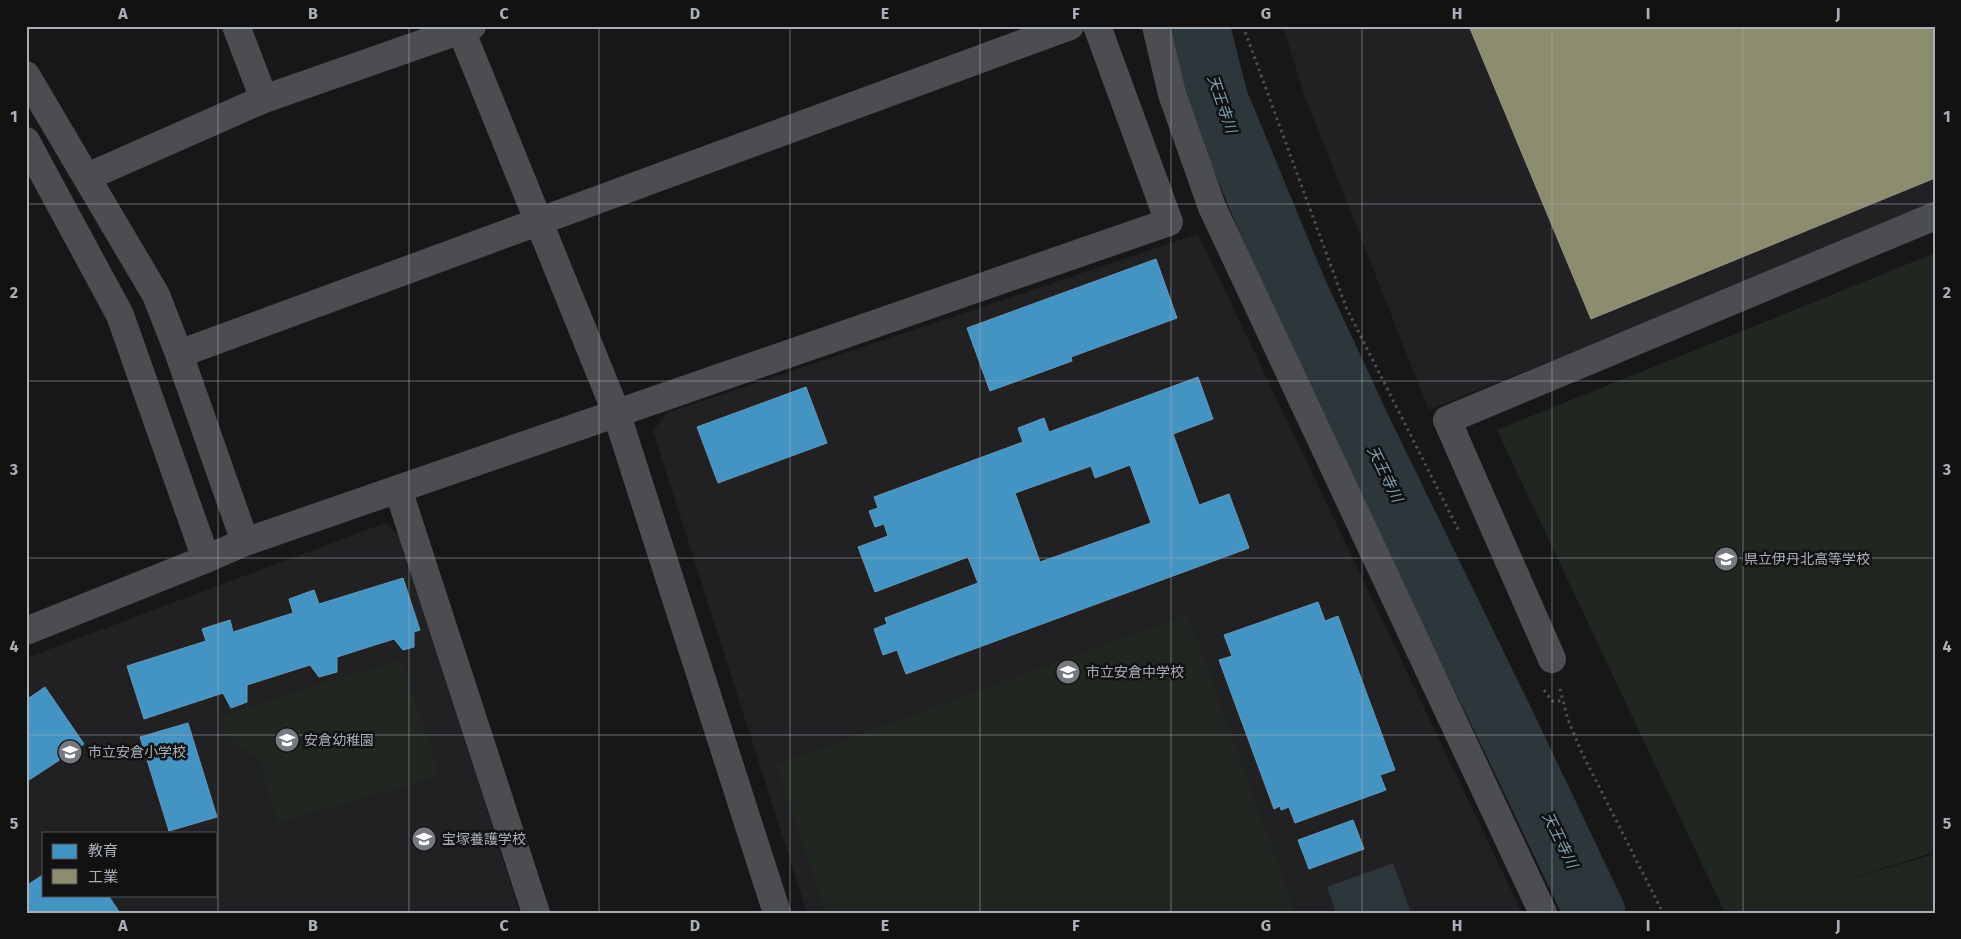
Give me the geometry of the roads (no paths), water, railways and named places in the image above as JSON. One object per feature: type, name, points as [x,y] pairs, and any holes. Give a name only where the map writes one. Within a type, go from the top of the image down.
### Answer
[{"type":"street","points":[[236,26],[264,99]]},
{"type":"street","points":[[179,354],[1070,26]]},
{"type":"street","points":[[26,631],[245,542],[1169,222],[1097,26]]},
{"type":"street","points":[[1156,26],[1172,94],[1212,207],[1543,913]]},
{"type":"street","points":[[87,177],[264,99],[464,27],[538,222],[616,412],[777,913]]},
{"type":"street","points":[[26,75],[156,295],[179,354],[245,542]]},
{"type":"street","points":[[26,141],[120,315],[206,558]]},
{"type":"street","points":[[1552,659],[1447,420],[1935,216]]},
{"type":"street","points":[[398,490],[536,913]]},
{"type":"waterway","name":"天王寺川","points":[[1199,26],[1218,101],[1296,289],[1363,433],[1595,913]]},
{"type":"place","name":"県立伊丹北高等学校","points":[[1726,559]]},
{"type":"place","name":"市立安倉中学校","points":[[1068,672]]},
{"type":"place","name":"安倉幼稚園","points":[[287,740]]},
{"type":"place","name":"市立安倉小学校","points":[[70,752]]},
{"type":"place","name":"宝塚養護学校","points":[[424,839]]}]
